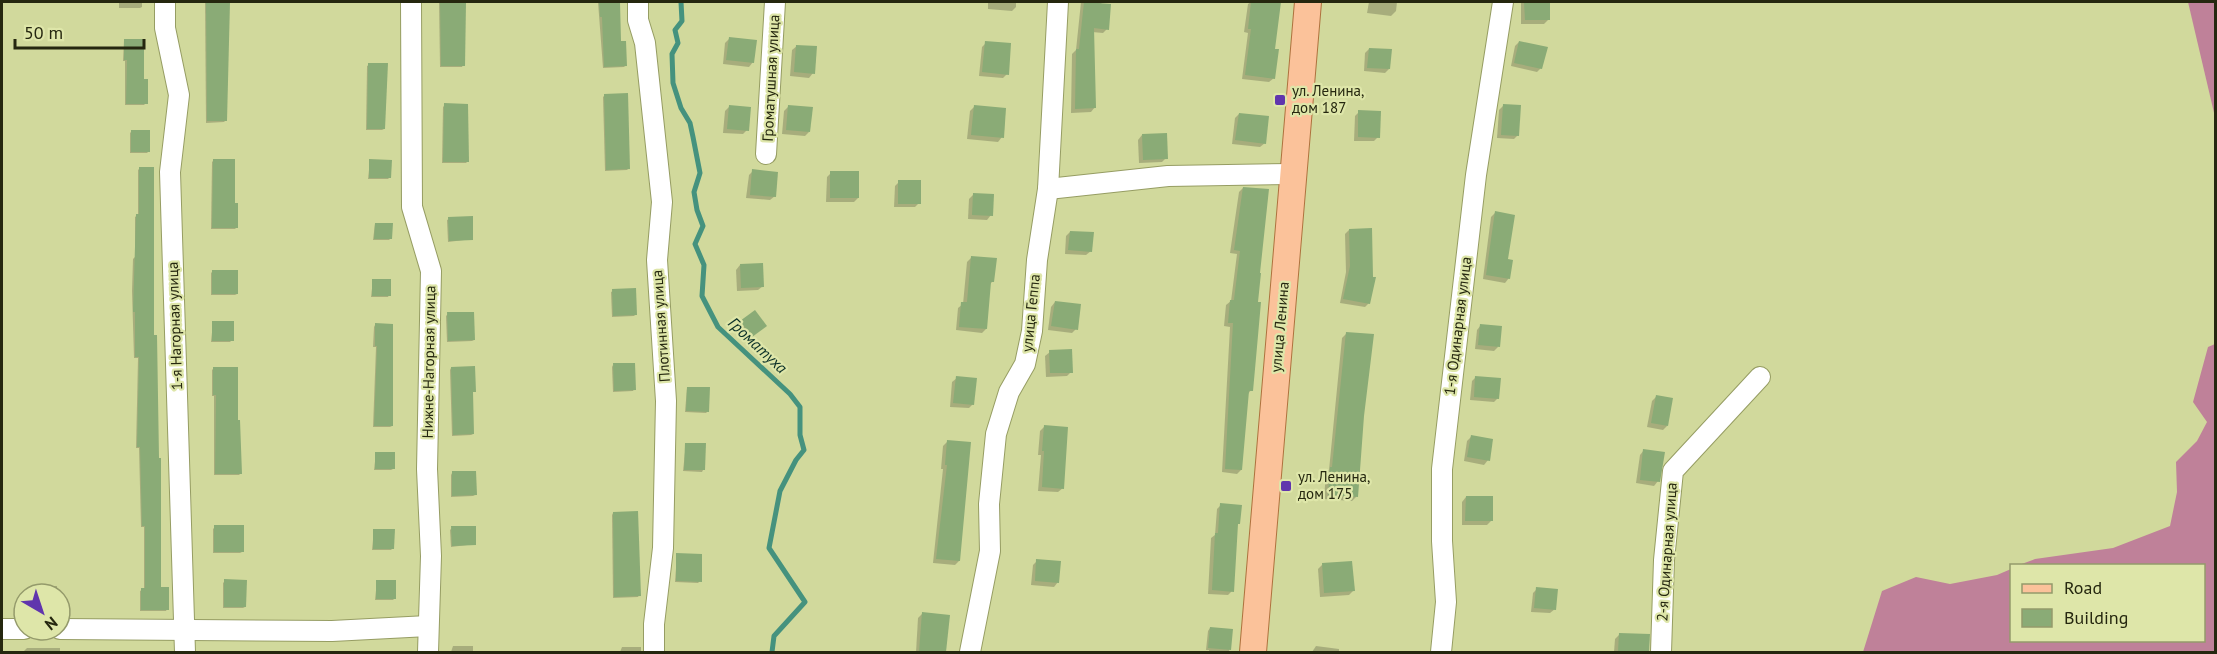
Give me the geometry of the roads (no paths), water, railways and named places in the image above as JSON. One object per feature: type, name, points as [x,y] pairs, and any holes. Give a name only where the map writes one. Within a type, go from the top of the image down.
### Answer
[{"type":"main road","name":"улица Ленина","points":[[1253,652],[1308,2]]},
{"type":"street","name":"1-я Нагорная улица","points":[[165,2],[165,28],[178,95],[170,172],[185,652]]},
{"type":"street","name":"Нижне-Нагорная улица","points":[[411,2],[412,207],[431,272],[427,470],[431,556],[428,652]]},
{"type":"street","name":"Плотинная улица","points":[[638,2],[638,20],[645,43],[662,202],[657,260],[666,401],[663,548],[654,624],[654,652]]},
{"type":"street","name":"Громатушная улица","points":[[766,154],[775,2]]},
{"type":"street","name":"улица Геппа","points":[[970,652],[990,551],[989,504],[996,434],[1009,392],[1025,364],[1032,331],[1037,260],[1048,189],[1058,2]]},
{"type":"street","name":"1-я Одинарная улица","points":[[1441,652],[1446,602],[1442,541],[1442,469],[1476,175],[1503,2]]},
{"type":"street","points":[[1048,189],[1167,176],[1292,174]]},
{"type":"street","name":"2-я Одинарная улица","points":[[1662,652],[1664,560],[1673,471],[1760,378]]},
{"type":"street","points":[[72,629],[332,631],[428,626]]},
{"type":"waterway","name":"Громатуха","points":[[681,2],[682,21],[675,30],[678,43],[672,54],[673,83],[681,108],[690,123],[700,173],[694,192],[703,226],[695,244],[704,265],[702,296],[718,327],[790,394],[800,407],[800,435],[804,450],[796,460],[780,491],[769,548],[805,602],[774,636],[772,652]]},
{"type":"place","name":"ул. Ленина, дом 187","points":[[1280,100]]},
{"type":"place","name":"ул. Ленина, дом 175","points":[[1286,486]]}]
